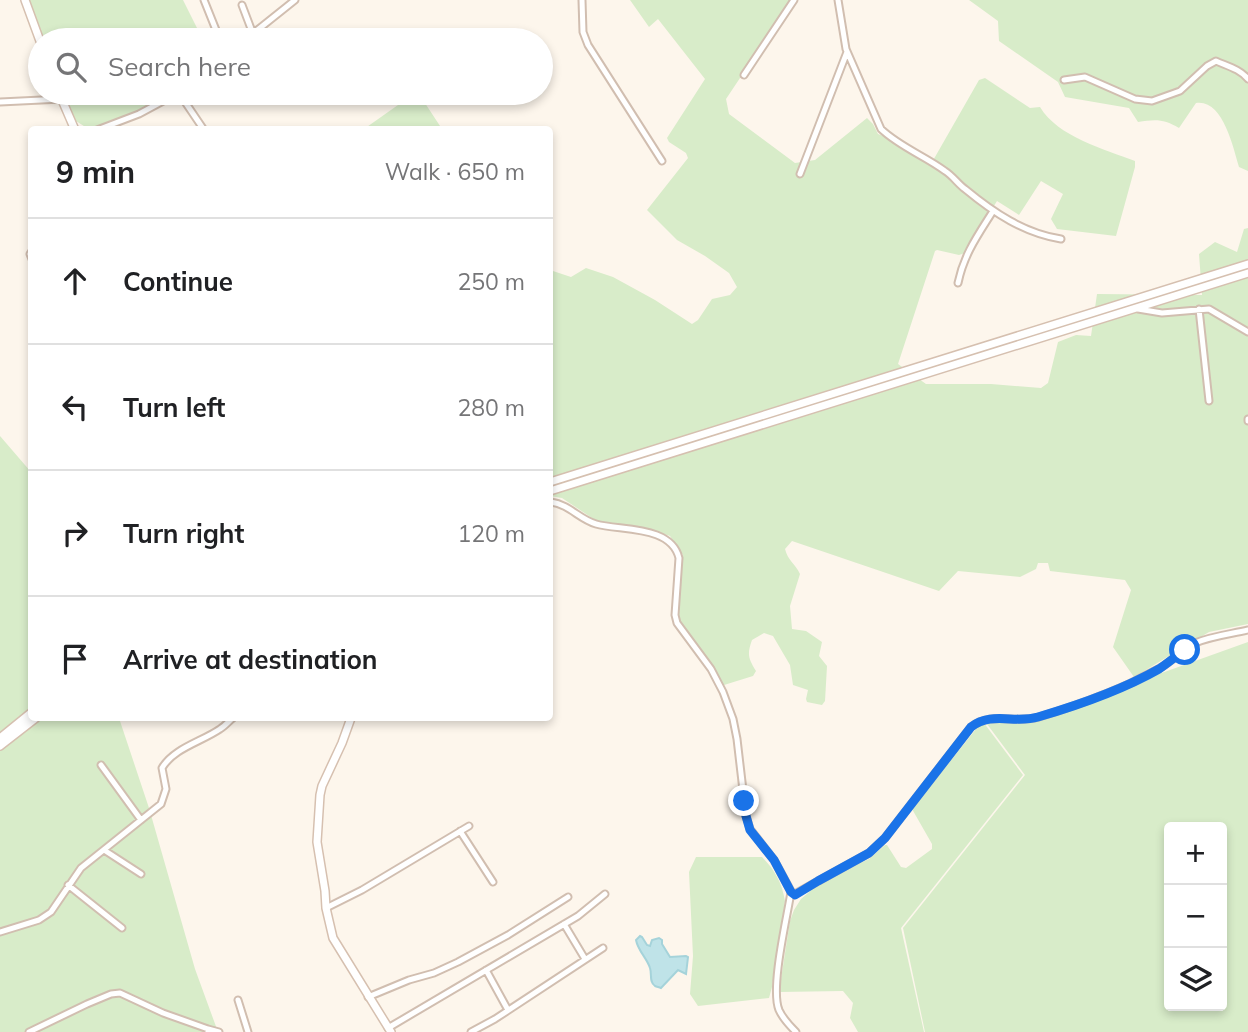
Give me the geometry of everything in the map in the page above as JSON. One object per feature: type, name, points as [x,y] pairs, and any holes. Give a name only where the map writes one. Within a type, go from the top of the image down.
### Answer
[{"type":"main road","points":[[25,0],[36,28]]},
{"type":"main road","points":[[65,105],[73,126]]},
{"type":"main road","points":[[553,481],[1248,264]]},
{"type":"main road","points":[[553,490],[1248,272]]},
{"type":"main road","points":[[0,738],[28,715]]},
{"type":"main road","points":[[0,746],[32,721]]},
{"type":"main road","points":[[350,721],[322,786],[317,842],[333,938],[390,1030]]},
{"type":"street","points":[[204,0],[215,28]]},
{"type":"street","points":[[260,28],[295,0]]},
{"type":"street","points":[[582,0],[583,32],[587,45],[662,161]]},
{"type":"street","points":[[744,75],[794,0]]},
{"type":"street","points":[[838,0],[847,52],[881,129],[947,172],[993,211],[1041,236],[1061,239]]},
{"type":"street","points":[[242,5],[251,28]]},
{"type":"street","points":[[800,174],[847,52]]},
{"type":"street","points":[[1064,80],[1085,77],[1135,99],[1152,101],[1180,91],[1216,61],[1236,69],[1248,79]]},
{"type":"street","points":[[0,102],[28,99]]},
{"type":"street","points":[[108,126],[156,105]]},
{"type":"street","points":[[186,105],[201,126]]},
{"type":"street","points":[[958,283],[961,266],[993,211]]},
{"type":"street","points":[[1135,308],[1162,313],[1214,310],[1248,332]]},
{"type":"street","points":[[1199,309],[1209,401]]},
{"type":"street","points":[[553,502],[560,503],[592,523],[657,536],[672,544],[677,551],[679,566],[674,615],[711,669],[733,719],[750,830],[774,860],[795,895],[869,853],[885,838],[976,723],[995,718],[1017,720],[1039,717],[1130,683],[1161,667],[1195,643],[1248,630]]},
{"type":"street","points":[[0,932],[45,916],[58,904],[81,867],[161,804],[166,789],[162,768],[167,761],[229,721]]},
{"type":"street","points":[[101,765],[141,820]]},
{"type":"street","points":[[326,908],[469,827]]},
{"type":"street","points":[[460,831],[493,881]]},
{"type":"street","points":[[104,850],[141,874]]},
{"type":"street","points":[[68,885],[122,928]]},
{"type":"street","points":[[791,892],[776,993],[779,1010],[796,1032]]},
{"type":"street","points":[[390,1030],[564,924],[605,894]]},
{"type":"street","points":[[368,997],[458,962],[508,935],[568,897]]},
{"type":"street","points":[[564,924],[585,959]]},
{"type":"street","points":[[471,1032],[603,948]]},
{"type":"street","points":[[486,970],[508,1010]]},
{"type":"street","points":[[29,1032],[111,994],[120,993],[208,1031],[219,1032]]},
{"type":"street","points":[[238,1000],[248,1032]]},
{"type":"green space","points":[[29,0],[183,0],[197,28],[40,28]]},
{"type":"green space","points":[[630,0],[792,0],[726,99],[729,114],[795,163],[815,160],[867,118],[878,134],[931,164],[979,80],[985,78],[1030,108],[1040,107],[1070,134],[1135,161],[1116,236],[1057,229],[1051,219],[1063,194],[1041,181],[1019,215],[997,201],[965,253],[959,255],[935,251],[898,364],[926,384],[991,384],[1041,388],[1048,383],[1058,342],[1076,335],[1091,336],[1097,294],[1202,295],[1199,254],[1215,242],[1237,252],[1244,229],[1248,228],[1248,624],[1209,632],[1134,677],[1113,647],[1131,590],[1125,580],[1050,571],[1048,563],[1038,563],[1036,569],[1020,577],[958,571],[939,591],[792,541],[785,549],[800,574],[790,606],[792,629],[806,631],[822,642],[819,656],[827,666],[825,701],[822,705],[807,702],[808,690],[793,685],[790,665],[773,636],[764,633],[752,640],[750,645],[749,656],[756,671],[753,676],[724,685],[721,683],[714,667],[682,628],[677,614],[683,555],[670,536],[647,528],[598,522],[562,498],[553,496],[553,271],[571,277],[586,268],[613,277],[692,324],[698,320],[712,299],[730,295],[737,287],[729,273],[677,240],[647,210],[688,158],[686,153],[667,138],[705,79],[658,19],[649,27]]},
{"type":"green space","points":[[969,0],[1248,0],[1248,171],[1239,167],[1230,137],[1213,108],[1196,103],[1179,128],[1160,120],[1138,122],[1129,108],[1065,97],[1058,82],[999,41],[998,21]]},
{"type":"green space","points":[[69,105],[150,105],[104,125],[84,126],[76,121]]},
{"type":"green space","points":[[398,105],[426,105],[440,126],[368,126]]},
{"type":"green space","points":[[0,436],[28,469],[28,721],[120,721],[149,808],[195,969],[218,1032],[0,1032]]},
{"type":"green space","points":[[1248,642],[1248,1032],[925,1032],[903,928],[1025,775],[984,720],[1039,717]]},
{"type":"green space","points":[[984,723],[1023,775],[901,928],[924,1032],[858,1032],[850,1018],[853,1003],[843,991],[779,992],[790,921],[801,899],[836,874],[869,859],[885,845],[901,867],[906,868],[932,849],[932,844],[912,809],[980,724]]},
{"type":"green space","points":[[696,857],[762,857],[777,877],[785,901],[769,998],[698,1006],[690,994],[693,956],[689,872]]},
{"type":"water","points":[[640,936],[650,946],[652,940],[662,940],[670,957],[688,957],[686,974],[678,970],[661,988],[655,986],[651,980],[649,964],[637,944],[636,940]]},
{"type":"route","points":[[744,801],[750,830],[774,860],[795,895],[869,853],[885,838],[976,723],[995,718],[1017,720],[1039,717],[1130,683],[1161,667],[1185,650]]}]
